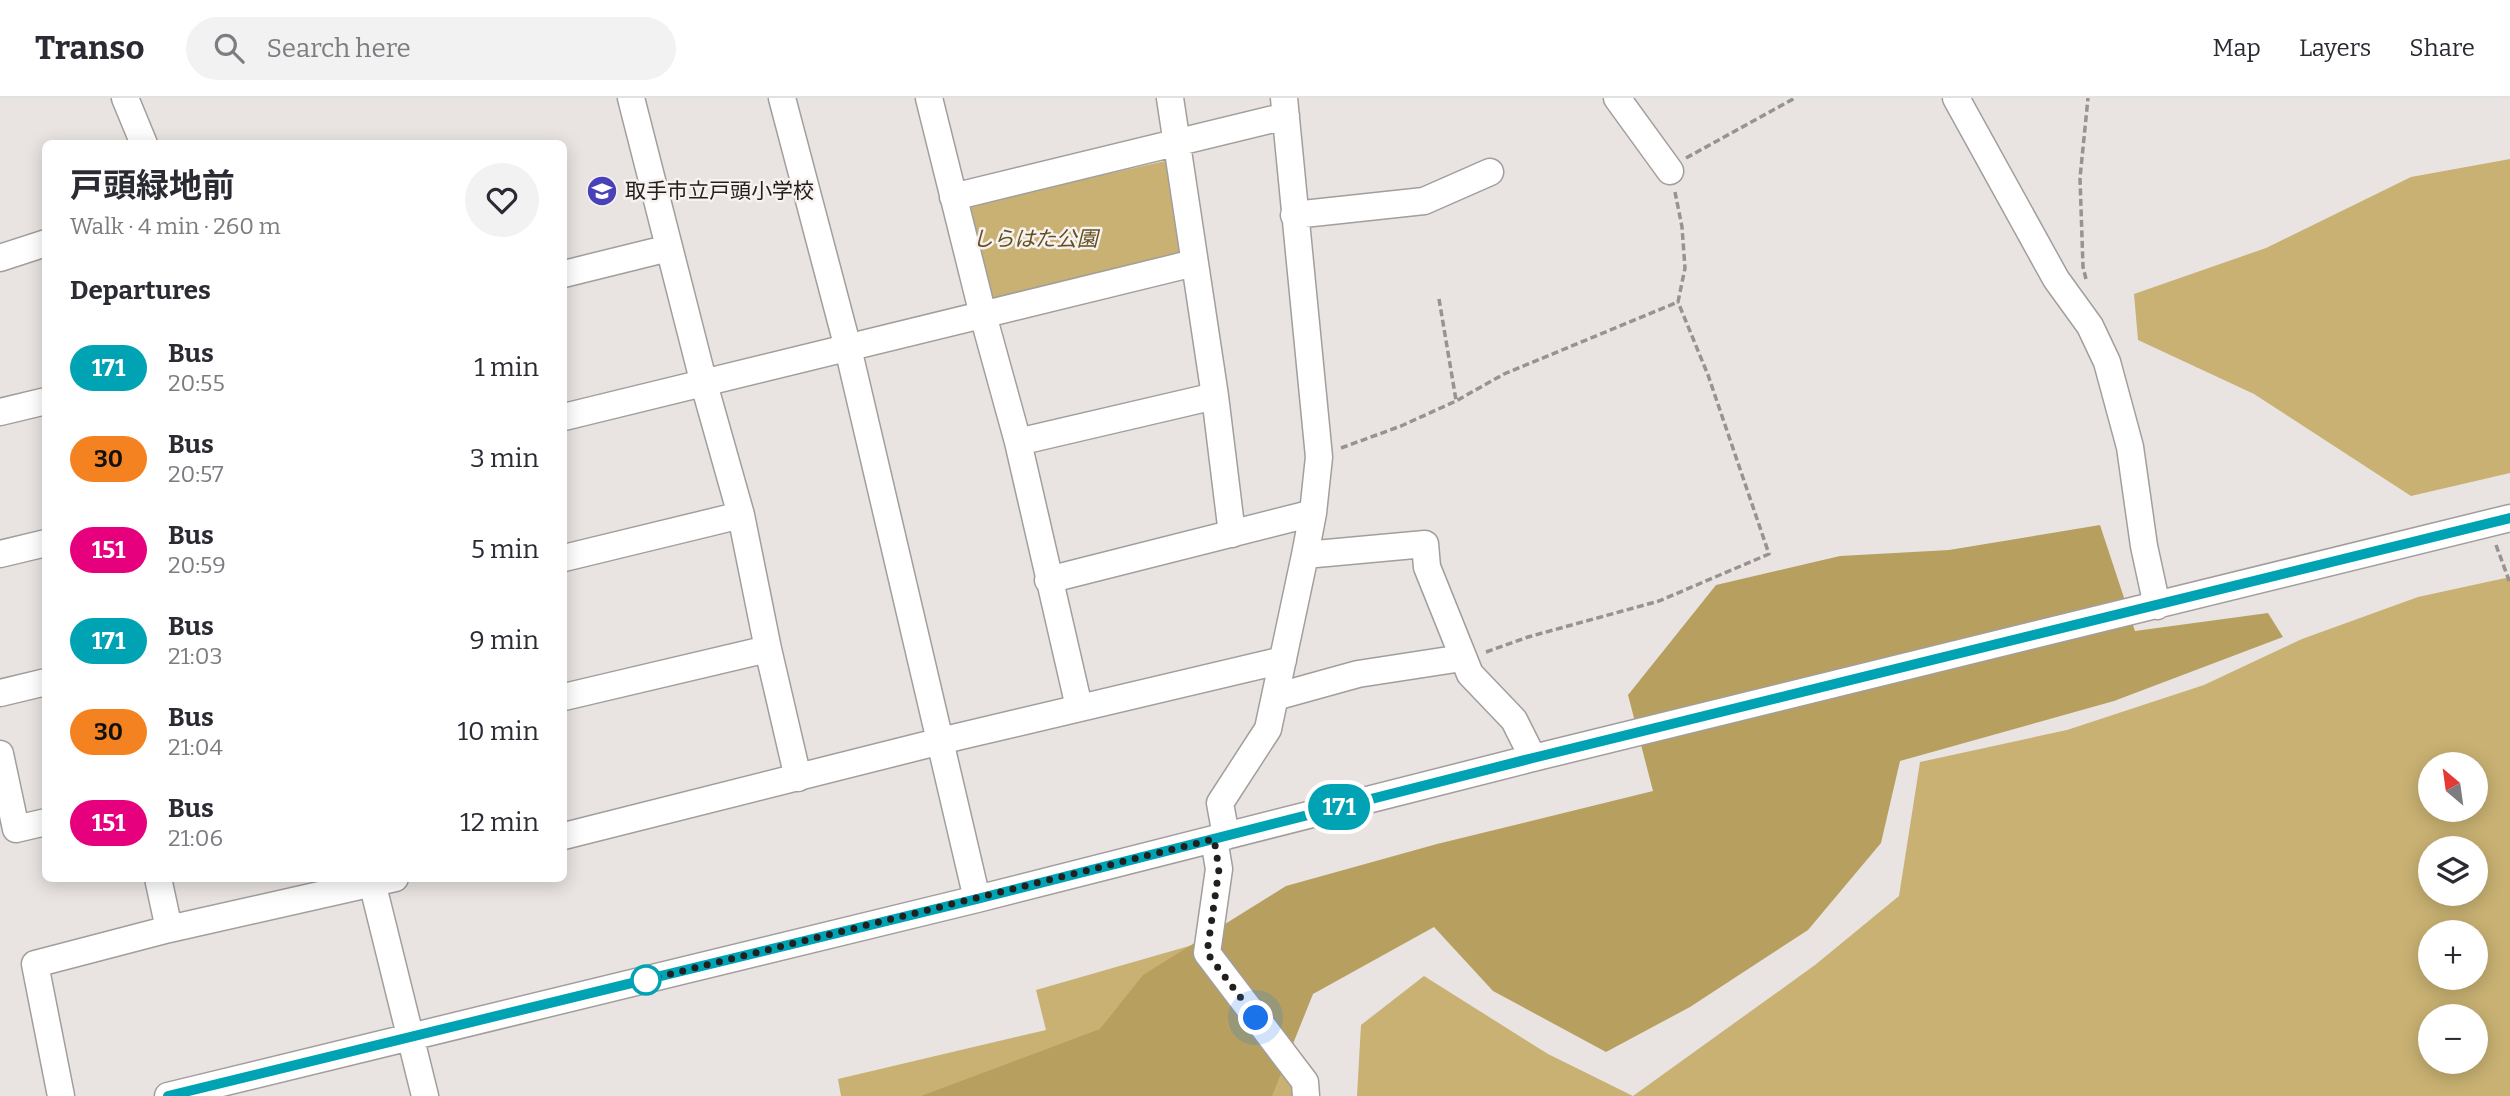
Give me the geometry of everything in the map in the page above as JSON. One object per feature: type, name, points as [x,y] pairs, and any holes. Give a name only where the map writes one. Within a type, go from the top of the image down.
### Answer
[{"type":"street","points":[[125,98],[143,140]]},
{"type":"street","points":[[631,98],[704,384],[741,515],[798,778]]},
{"type":"street","points":[[782,98],[848,348],[977,899]]},
{"type":"street","points":[[929,98],[1018,442],[1079,707]]},
{"type":"street","points":[[1170,98],[1215,396],[1232,534]]},
{"type":"street","points":[[1617,98],[1670,171]]},
{"type":"street","points":[[1956,98],[2056,279],[2090,326],[2107,362],[2130,447],[2144,546],[2157,606]]},
{"type":"street","points":[[953,197],[1176,142],[1285,107],[1319,457],[1313,513],[1268,729],[1220,803],[1219,869],[1207,953],[1305,1082],[1306,1096]]},
{"type":"street","points":[[1294,215],[1424,201],[1490,172]]},
{"type":"street","points":[[0,258],[42,244]]},
{"type":"street","points":[[567,273],[669,248]]},
{"type":"street","points":[[567,416],[1194,263]]},
{"type":"street","points":[[1018,442],[1215,396]]},
{"type":"street","points":[[0,412],[42,402]]},
{"type":"street","points":[[1048,580],[1313,513]]},
{"type":"street","points":[[567,557],[741,515]]},
{"type":"street","points":[[168,1096],[977,899],[1533,758],[2499,521]]},
{"type":"street","points":[[0,554],[42,544]]},
{"type":"street","points":[[1305,555],[1425,544],[1427,567],[1470,674],[1514,720],[1533,758]]},
{"type":"street","points":[[567,695],[768,649]]},
{"type":"street","points":[[1275,697],[1358,674],[1462,657]]},
{"type":"street","points":[[567,835],[1079,707],[1283,660]]},
{"type":"street","points":[[0,693],[42,683]]},
{"type":"street","points":[[0,754],[16,829],[42,823]]},
{"type":"street","points":[[159,882],[169,929]]},
{"type":"street","points":[[61,1096],[35,964],[169,929],[370,882]]},
{"type":"street","points":[[379,882],[409,1037],[425,1096]]},
{"type":"path","points":[[1462,657],[1476,656],[1528,638],[1659,601],[1769,554],[1708,375],[1678,302],[1685,268],[1682,226],[1670,171],[1686,158],[1795,98]]},
{"type":"path","points":[[2088,98],[2080,178],[2083,267],[2088,289]]},
{"type":"path","points":[[1439,299],[1456,401]]},
{"type":"path","points":[[1319,457],[1401,426],[1456,401],[1504,374],[1678,302]]},
{"type":"path","points":[[2499,521],[2510,583]]},
{"type":"green space","points":[[2510,159],[2510,473],[2411,496],[2254,394],[2138,340],[2134,294],[2266,248],[2411,177]]},
{"type":"green space","name":"しらはた公園","points":[[1170,160],[1181,253],[989,300],[967,205]]},
{"type":"green space","points":[[2510,577],[2510,1096],[1633,1096],[1815,965],[1899,896],[1920,762],[2067,730],[2204,685],[2302,639],[2418,597]]},
{"type":"green space","points":[[1231,934],[1299,1096],[841,1096],[838,1079],[1046,1030],[1036,990]]},
{"type":"green space","points":[[1424,976],[1548,1054],[1633,1096],[1357,1096],[1361,1025]]},
{"type":"shaded area","points":[[2100,525],[2135,631],[2268,613],[2283,637],[2114,701],[1900,761],[1881,843],[1808,930],[1690,1007],[1606,1052],[1493,991],[1434,927],[1313,994],[1272,1096],[921,1096],[1100,1029],[1143,975],[1286,886],[1437,844],[1653,791],[1628,695],[1716,585],[1840,556],[1949,550]]},
{"type":"bus line","name":"171","points":[[168,1096],[977,899],[1533,758],[2510,518]]},
{"type":"place","name":"取手市立戸頭小学校","points":[[602,191]]},
{"type":"route","points":[[646,980],[1214,839],[1219,869],[1207,953],[1256,1018]]}]
